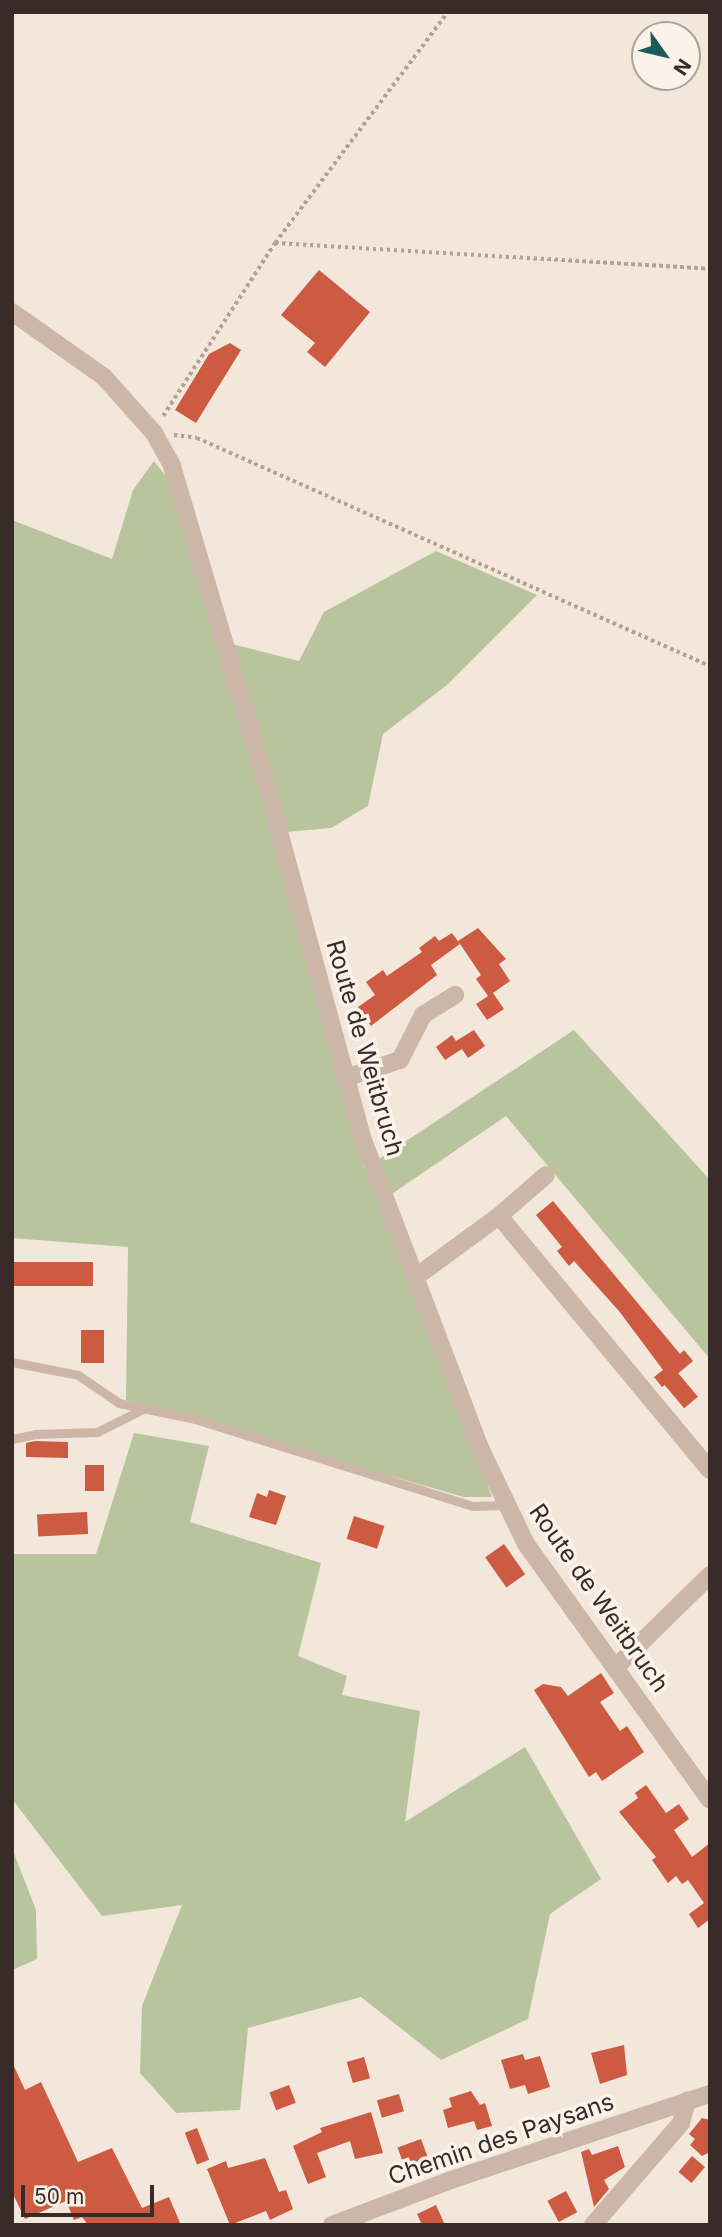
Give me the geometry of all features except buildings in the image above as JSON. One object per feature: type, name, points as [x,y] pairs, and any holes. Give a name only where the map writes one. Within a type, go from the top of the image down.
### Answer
[{"type":"street","name":"Route de Weitbruch","points":[[12,312],[103,377],[154,433],[172,466],[192,525],[363,1140],[504,1504],[526,1544],[710,1800]]},
{"type":"street","points":[[345,1078],[400,1060],[423,1015],[455,995]]},
{"type":"street","points":[[417,1276],[499,1216],[546,1175]]},
{"type":"street","points":[[499,1216],[710,1470]]},
{"type":"street","points":[[616,1667],[710,1575]]},
{"type":"street","name":"Chemin des Paysans","points":[[332,2225],[451,2179],[710,2094]]},
{"type":"street","points":[[593,2225],[681,2123],[687,2101]]},
{"type":"lane","points":[[12,1362],[78,1375],[119,1403],[195,1419],[473,1506],[504,1504]]},
{"type":"lane","points":[[12,1439],[36,1434],[97,1432],[145,1408]]},
{"type":"path","points":[[448,12],[275,243],[154,433],[197,438],[710,666]]},
{"type":"path","points":[[275,243],[710,269]]},
{"type":"green space","points":[[154,461],[173,485],[285,872],[364,1169],[574,1030],[710,1180],[710,1359],[506,1116],[383,1200],[492,1497],[464,1497],[126,1400],[128,1247],[12,1238],[12,520],[112,559],[133,490]]},
{"type":"green space","points":[[436,551],[537,595],[447,685],[383,734],[368,806],[331,828],[286,832],[232,644],[299,661],[324,612]]},
{"type":"green space","points":[[134,1433],[209,1446],[190,1522],[321,1563],[298,1656],[347,1676],[342,1695],[420,1711],[405,1822],[525,1747],[601,1879],[550,1914],[528,2019],[441,2060],[361,1997],[248,2028],[240,2110],[176,2113],[140,2073],[142,2006],[182,1905],[102,1916],[12,1799],[12,1554],[96,1554]]},
{"type":"green space","points":[[12,1848],[36,1910],[37,1959],[12,1970]]}]
